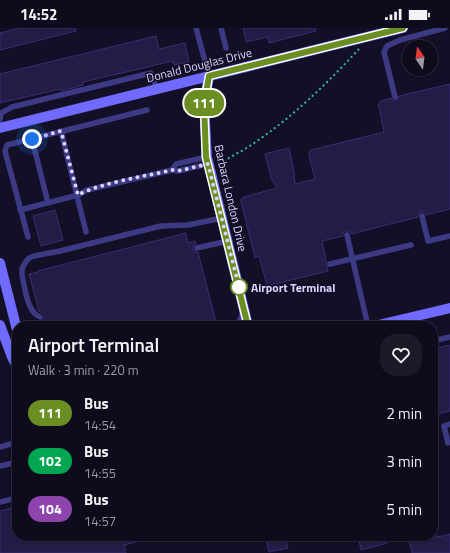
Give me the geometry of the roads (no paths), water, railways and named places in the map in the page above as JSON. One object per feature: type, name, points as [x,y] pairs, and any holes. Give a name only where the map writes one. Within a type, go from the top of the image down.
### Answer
[{"type":"street","name":"Donald Douglas Drive","points":[[0,128],[402,28]]},
{"type":"street","name":"Barbara London Drive","points":[[209,76],[204,104],[210,161],[247,321]]},
{"type":"street","points":[[0,262],[15,321]]},
{"type":"street","points":[[409,321],[450,308]]},
{"type":"street","points":[[0,325],[12,357]]},
{"type":"lane","name":"Barbara London Drive","points":[[196,28],[209,76]]},
{"type":"lane","points":[[221,28],[226,48]]},
{"type":"lane","points":[[395,97],[384,52],[387,46],[400,40],[445,28]]},
{"type":"lane","points":[[0,120],[1,113],[12,107],[151,73],[157,89]]},
{"type":"lane","points":[[28,237],[5,151],[7,146],[147,110]]},
{"type":"lane","points":[[61,131],[86,232]]},
{"type":"lane","points":[[32,139],[48,202]]},
{"type":"lane","points":[[20,210],[78,195],[87,190],[172,170],[176,164],[210,161]]},
{"type":"lane","points":[[422,216],[428,241],[450,236]]},
{"type":"lane","points":[[40,317],[35,315],[31,310],[22,275],[22,269],[29,258],[161,226],[182,226],[222,218]]},
{"type":"lane","points":[[347,235],[367,321]]},
{"type":"lane","points":[[197,248],[228,241]]},
{"type":"lane","points":[[330,264],[411,245]]},
{"type":"lane","points":[[239,321],[244,308]]},
{"type":"lane","points":[[438,340],[450,337]]},
{"type":"lane","points":[[450,424],[444,426],[448,443],[450,442]]},
{"type":"lane","points":[[0,447],[12,443]]},
{"type":"lane","points":[[0,466],[12,463]]},
{"type":"lane","points":[[0,502],[12,499]]},
{"type":"place","name":"Airport Terminal","points":[[239,287]]}]
